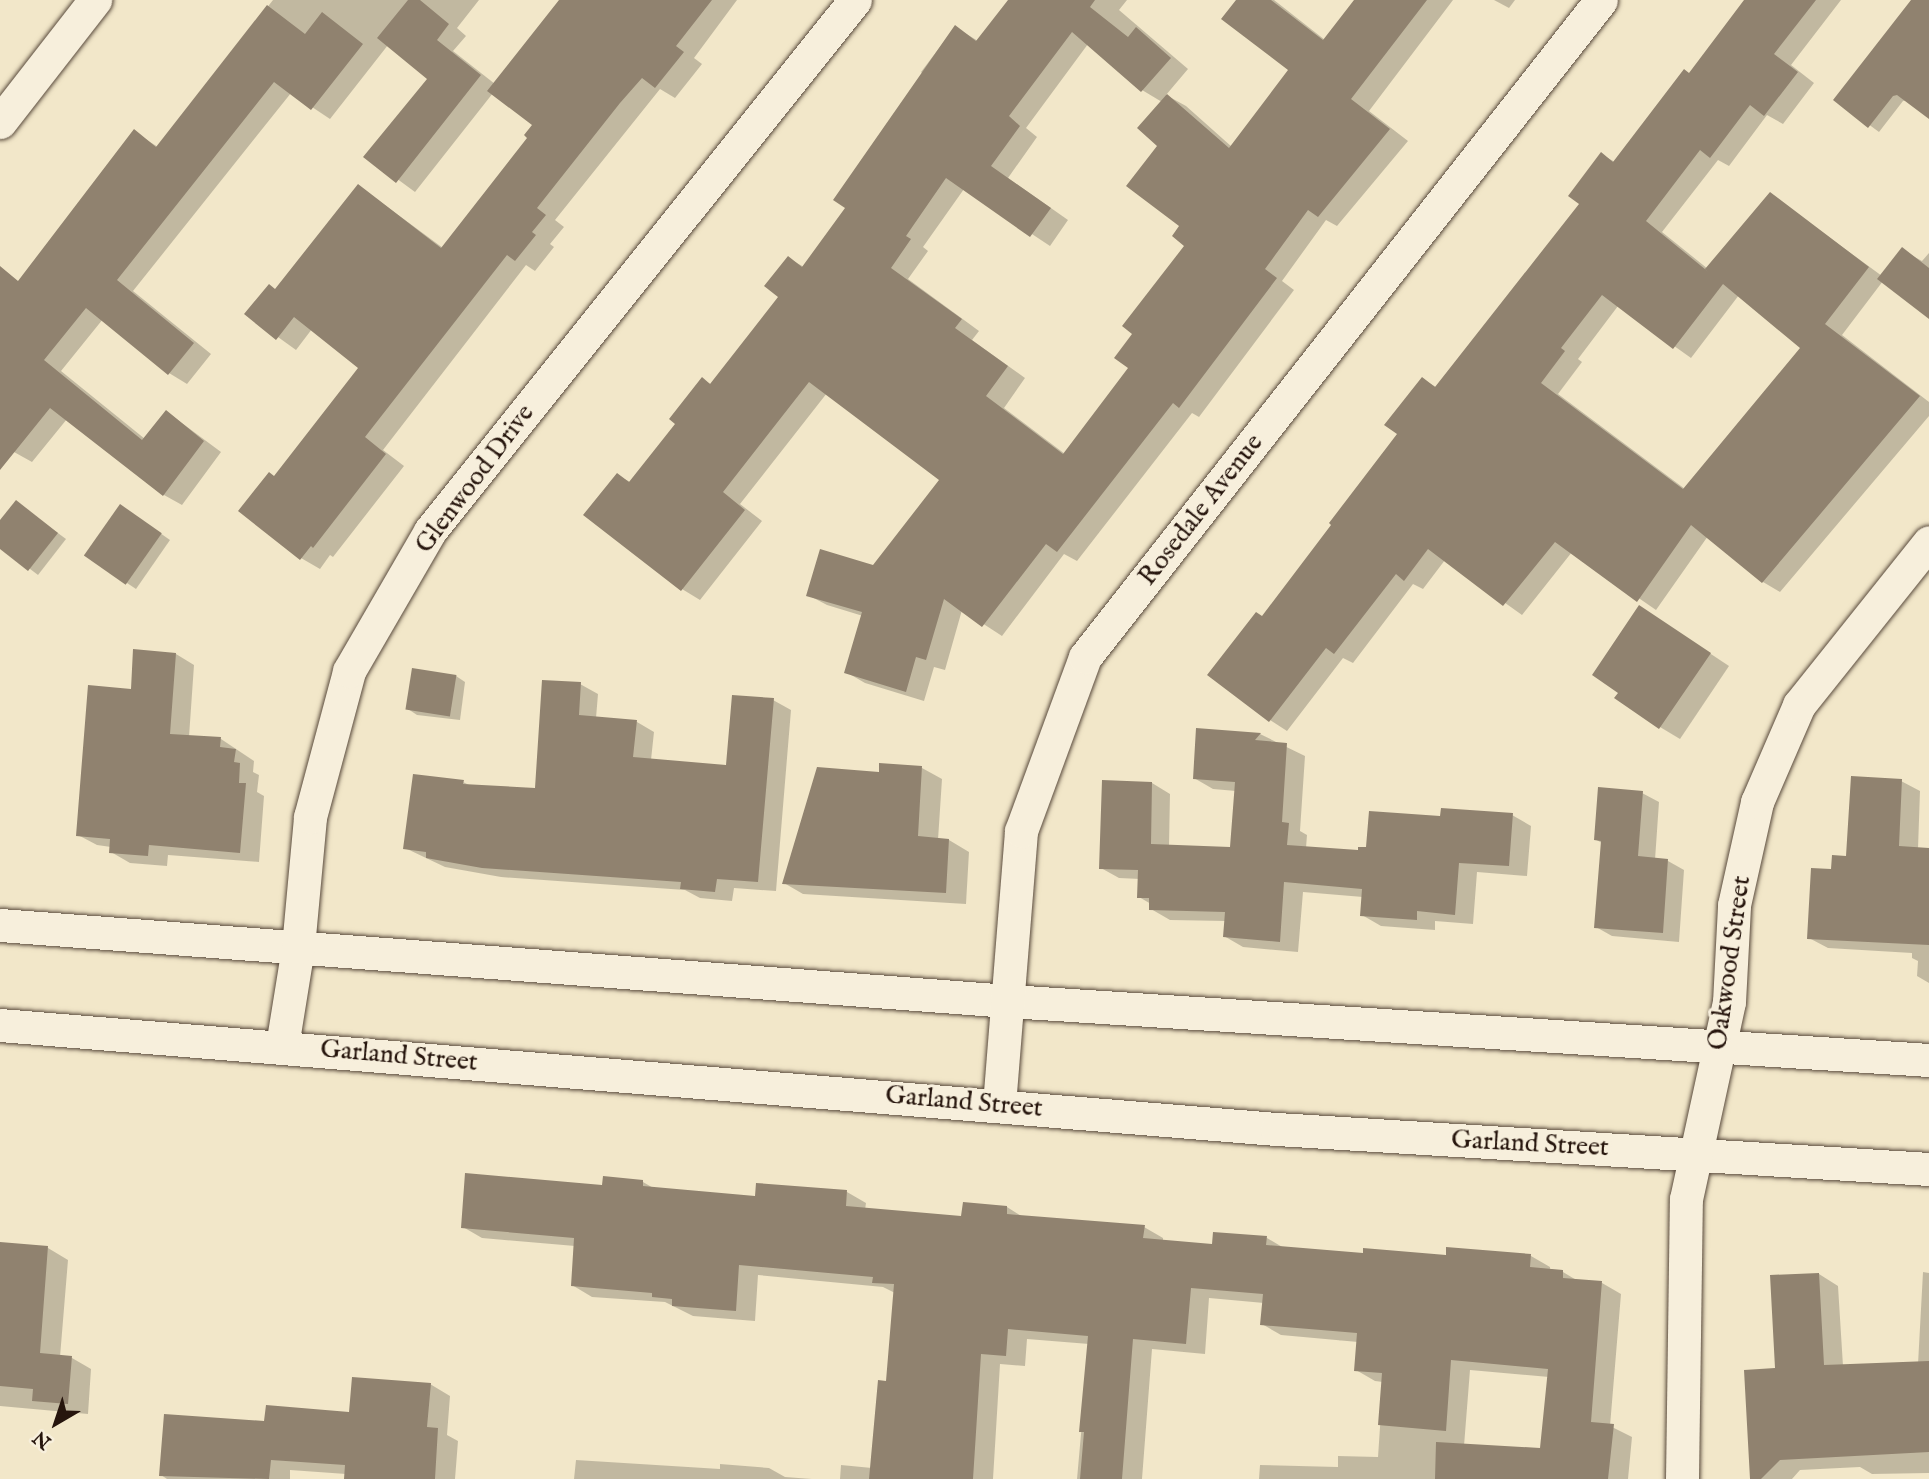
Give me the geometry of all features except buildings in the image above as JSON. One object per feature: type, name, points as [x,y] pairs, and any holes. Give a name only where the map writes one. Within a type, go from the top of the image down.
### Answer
[{"type":"street","points":[[0,122],[95,0]]},
{"type":"street","name":"Glenwood Drive","points":[[282,1046],[298,947],[310,817],[349,671],[430,531],[855,0]]},
{"type":"street","name":"Rosedale Avenue","points":[[999,1105],[1021,831],[1086,657],[1601,0]]},
{"type":"street","name":"Oakwood Street","points":[[1682,1479],[1686,1199],[1729,1002],[1734,905],[1757,802],[1799,705],[1929,542]]},
{"type":"street","points":[[0,925],[1009,1000],[1929,1060]]},
{"type":"street","name":"Garland Street","points":[[0,1025],[1277,1129],[1929,1169]]}]
